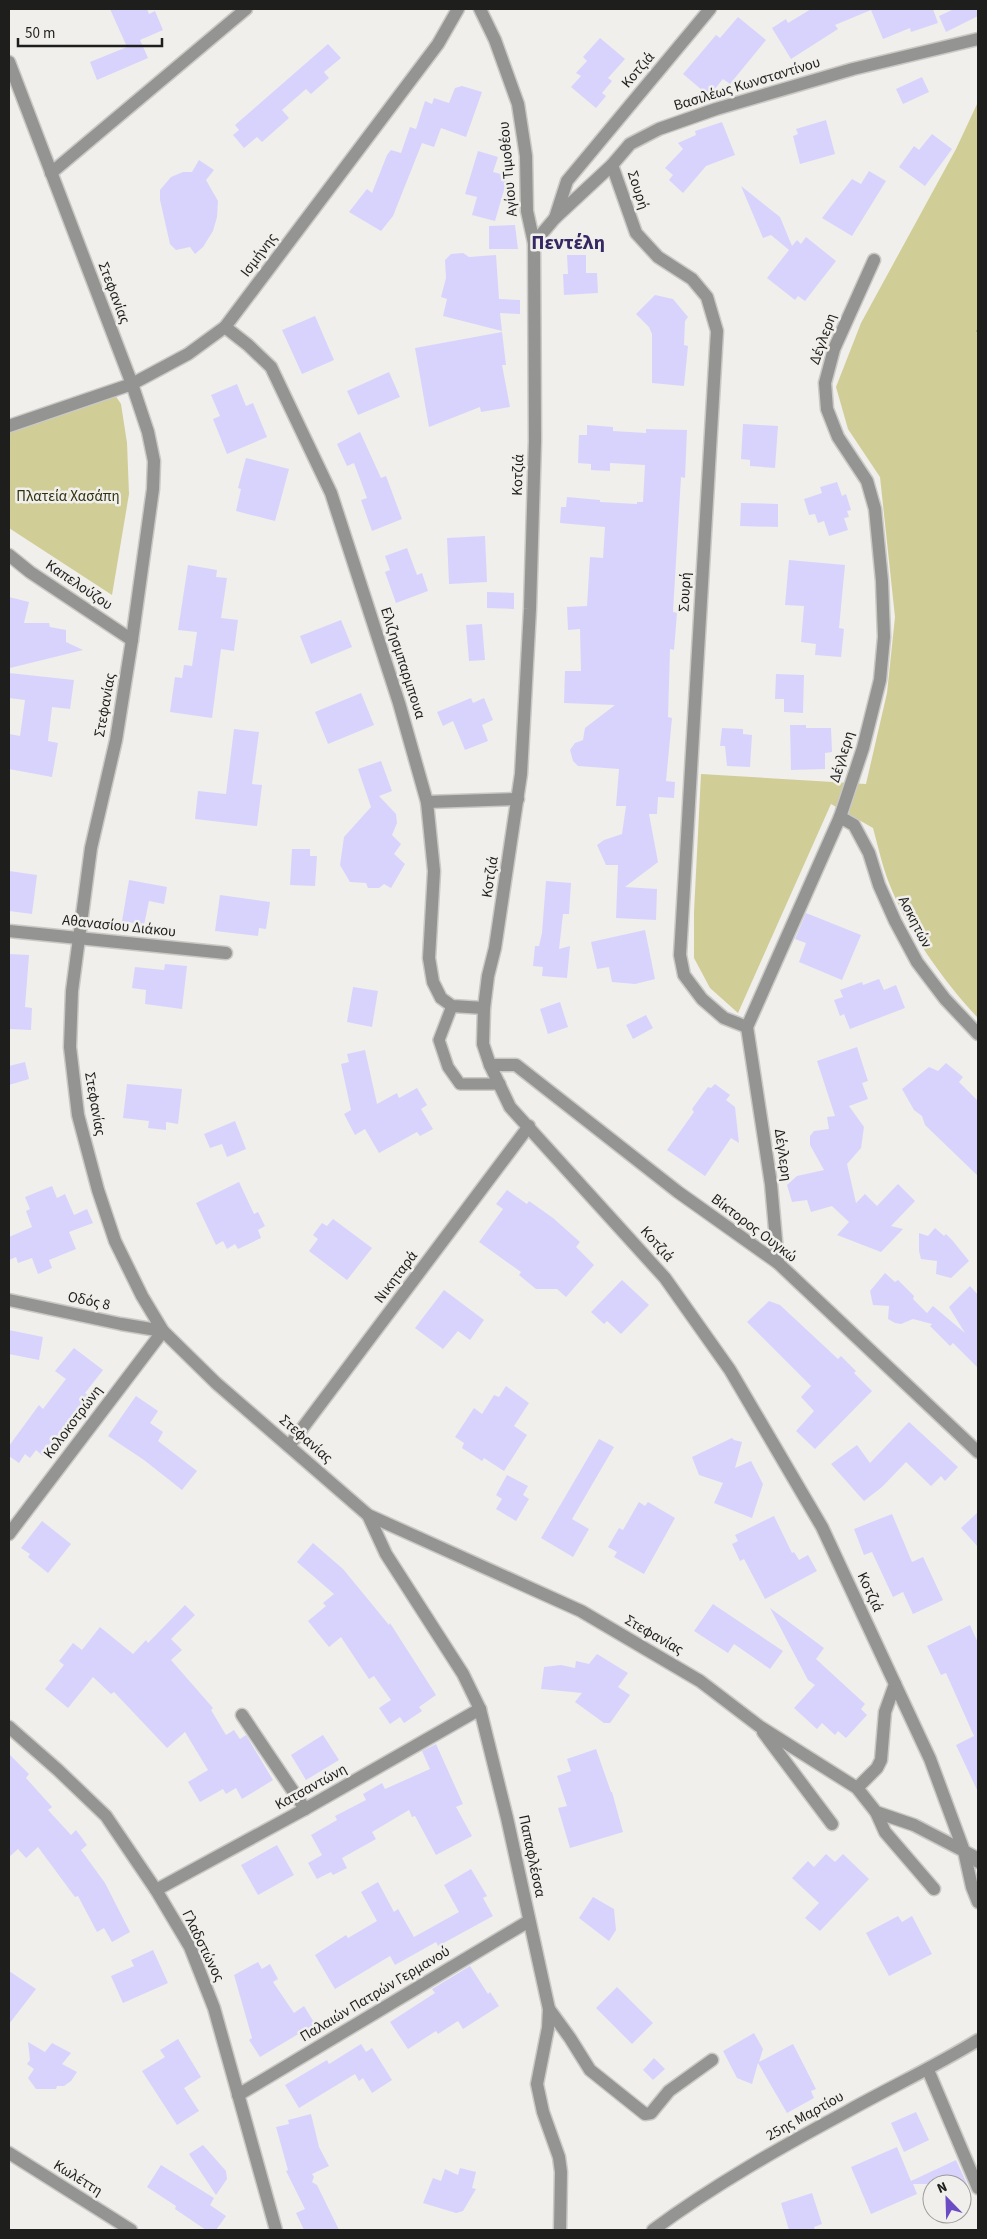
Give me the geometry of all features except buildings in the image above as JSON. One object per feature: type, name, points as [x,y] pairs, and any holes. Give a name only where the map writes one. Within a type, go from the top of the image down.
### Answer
[{"type":"street","points":[[51,173],[246,9]]},
{"type":"street","name":"Ισμήνης","points":[[9,426],[132,384],[188,354],[225,327],[438,44],[458,9]]},
{"type":"street","name":"Αγίου Τιμοθέου","points":[[480,9],[495,40],[518,104],[526,156],[527,211],[534,243]]},
{"type":"street","name":"Κοτζιά","points":[[710,9],[566,180],[555,218],[534,243],[535,441],[531,579],[521,774],[484,1008],[484,1044],[490,1065],[510,1106],[665,1278],[730,1370],[822,1527],[930,1759],[964,1851],[972,1887],[978,1902]]},
{"type":"street","name":"Βασιλέως Κωνσταντίνου","points":[[555,218],[612,165],[630,144],[647,134],[716,108],[852,69],[978,39]]},
{"type":"street","name":"Στεφανίας","points":[[9,62],[132,384],[148,432],[154,460],[152,489],[132,640],[116,740],[91,848],[78,938],[72,991],[70,1047],[78,1115],[98,1190],[116,1241],[142,1296],[164,1331],[216,1382],[368,1515],[580,1611],[700,1681],[759,1726],[857,1788],[876,1812],[885,1832],[934,1889]]},
{"type":"street","name":"Σουρή","points":[[612,165],[636,233],[658,257],[692,280],[707,297],[717,331],[680,955],[684,975],[702,999],[724,1018],[747,1027]]},
{"type":"street","name":"Δέγλερη","points":[[778,1263],[771,1184],[747,1027],[840,817],[863,748],[880,680],[884,637],[882,581],[871,492],[867,481],[838,437],[827,410],[825,382],[834,348],[874,260]]},
{"type":"street","name":"Ελιζησμπαρμπουα","points":[[225,327],[248,344],[271,367],[331,493],[399,703],[427,802],[434,871],[429,958],[433,982],[441,998],[452,1006]]},
{"type":"street","name":"Καπελούζου","points":[[9,555],[30,572],[132,640]]},
{"type":"street","points":[[427,802],[518,799]]},
{"type":"street","name":"Ασκητών","points":[[840,817],[854,825],[870,854],[879,885],[895,921],[917,962],[945,999],[978,1034]]},
{"type":"street","name":"Αθανασίου Διάκου","points":[[9,932],[226,953]]},
{"type":"street","points":[[452,1006],[484,1008]]},
{"type":"street","name":"Βίκτορος Ουγκώ","points":[[490,1065],[516,1065],[678,1192],[778,1263],[978,1452]]},
{"type":"street","name":"Νικηταρά","points":[[289,1446],[529,1126]]},
{"type":"street","name":"Οδός 8","points":[[9,1300],[121,1324],[164,1331]]},
{"type":"street","name":"Κολοκοτρώνη","points":[[9,1534],[164,1331]]},
{"type":"street","name":"Παπαφλέσσα","points":[[368,1515],[386,1554],[463,1674],[480,1709],[493,1755],[548,2010],[548,2028],[537,2084],[542,2112],[560,2163],[560,2230]]},
{"type":"street","points":[[857,1788],[877,1768],[881,1760],[885,1712],[895,1684]]},
{"type":"street","name":"Κατσαντώνη","points":[[156,1890],[305,1809],[480,1709]]},
{"type":"street","points":[[242,1715],[305,1809]]},
{"type":"street","points":[[759,1726],[832,1824]]},
{"type":"street","name":"Γλαδστώνος","points":[[9,1727],[106,1816],[156,1890],[190,1948],[214,2008],[275,2225]]},
{"type":"street","points":[[876,1812],[914,1824],[975,1857],[978,1862]]},
{"type":"street","name":"Παλαιών Πατρών Γερμανού","points":[[238,2095],[529,1922]]},
{"type":"street","points":[[548,2010],[570,2038],[585,2065],[645,2114],[651,2112],[669,2091],[712,2060]]},
{"type":"street","name":"25ης Μαρτίου","points":[[653,2230],[773,2153],[850,2110],[928,2070],[978,2040]]},
{"type":"street","points":[[928,2070],[978,2188]]},
{"type":"street","name":"Κωλέττη","points":[[9,2153],[131,2230]]},
{"type":"street","points":[[266,2230],[275,2225]]},
{"type":"lane","points":[[452,1006],[440,1040],[448,1067],[460,1084],[500,1084]]},
{"type":"green space","points":[[978,102],[978,1018],[940,972],[906,919],[887,876],[873,828],[831,804],[738,1013],[710,988],[694,958],[694,912],[701,774],[866,784],[887,693],[895,617],[880,477],[848,429],[836,387],[861,323],[956,149]]},
{"type":"green space","name":"Πλατεία Χασάπη","points":[[115,395],[121,404],[127,443],[129,494],[112,595],[9,528],[9,431]]},
{"type":"district","name":"Πεντέλη","points":[[568,243]]}]
